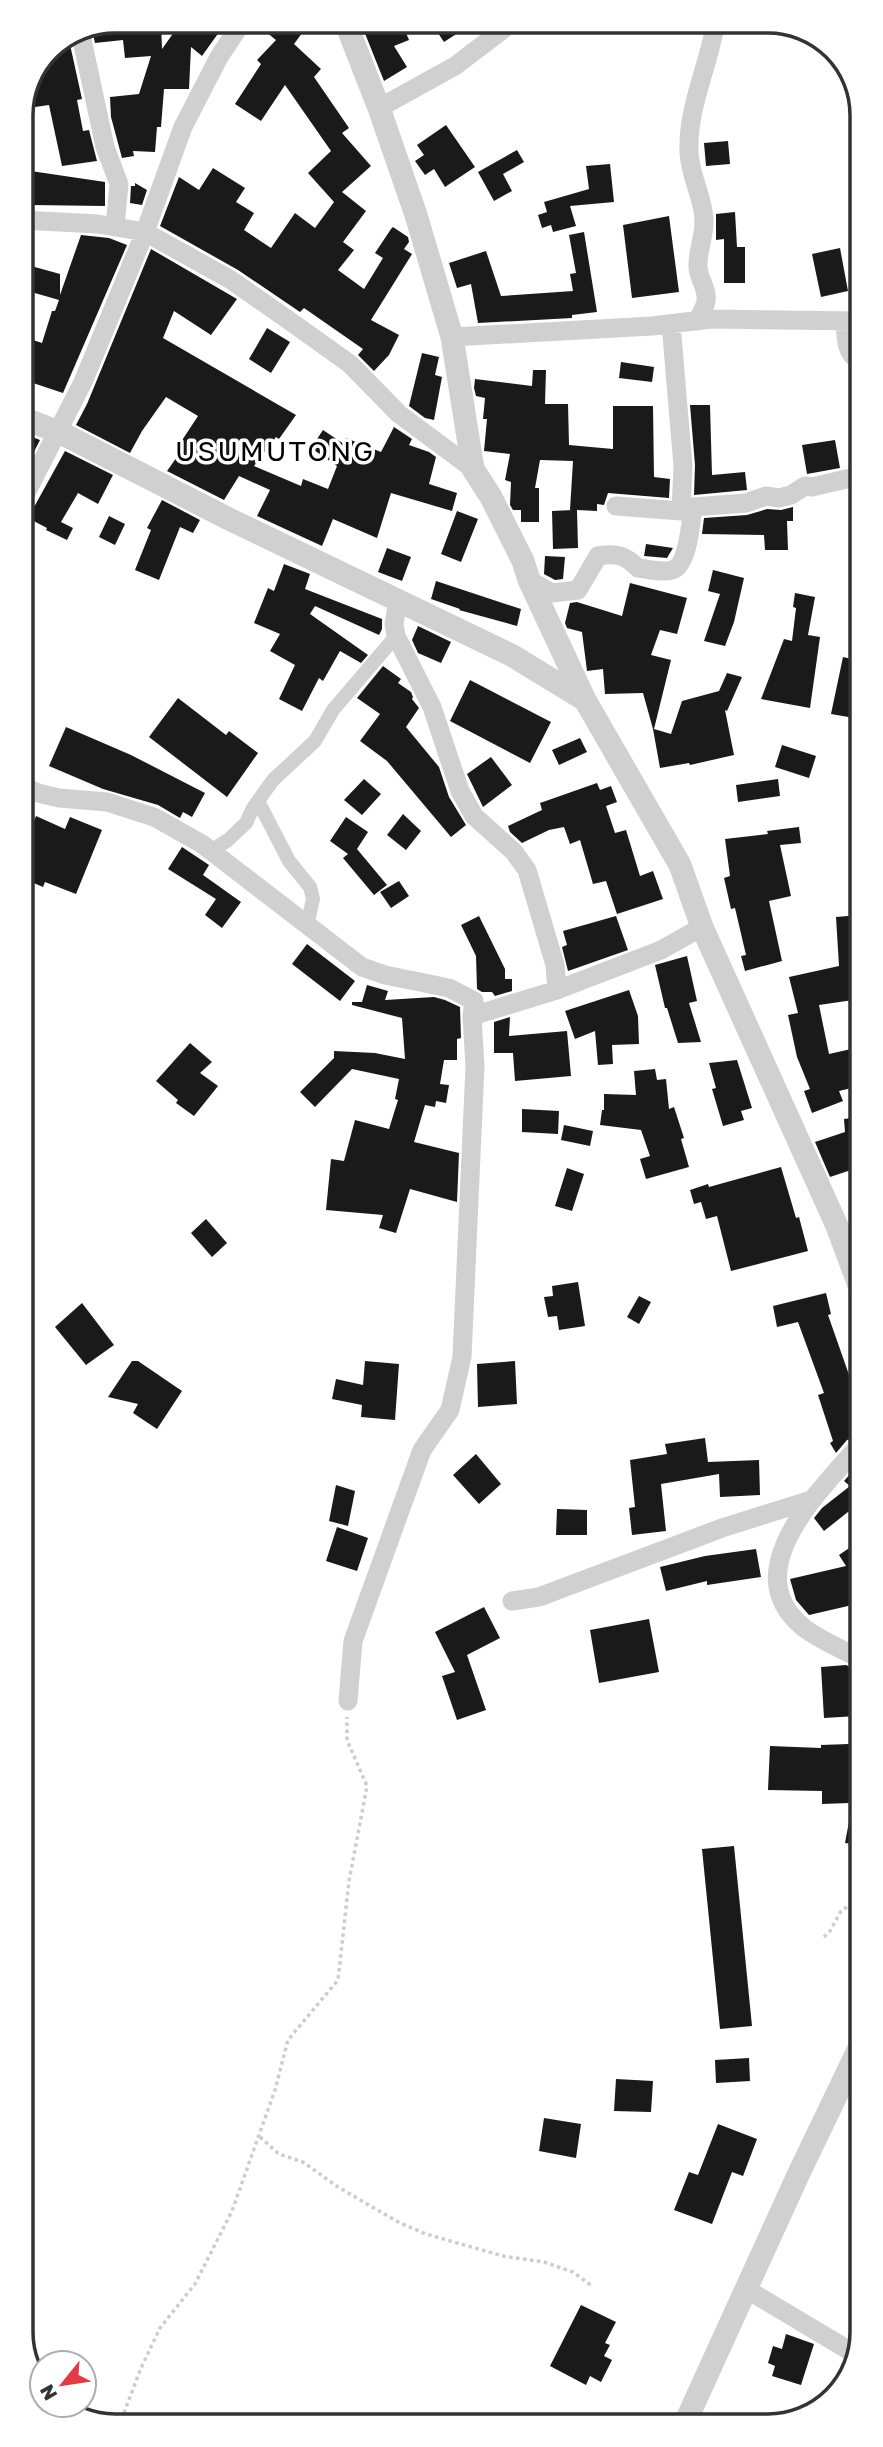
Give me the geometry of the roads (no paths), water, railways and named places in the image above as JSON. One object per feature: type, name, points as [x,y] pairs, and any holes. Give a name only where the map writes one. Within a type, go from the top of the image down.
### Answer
[{"type":"street","points":[[33,480],[82,382],[145,232],[183,127],[219,57],[235,33]]},
{"type":"street","points":[[350,33],[416,215],[452,337],[473,470]]},
{"type":"street","points":[[379,108],[455,65],[498,33]]},
{"type":"street","points":[[697,321],[706,301],[705,288],[697,266],[704,228],[703,209],[689,153],[691,118],[714,33]]},
{"type":"street","points":[[82,40],[105,147],[119,184],[114,227]]},
{"type":"street","points":[[33,221],[145,232],[231,280],[349,364],[399,414],[473,470],[491,497],[517,550],[528,580],[585,700],[680,865],[702,927],[838,1226],[850,1260]]},
{"type":"street","points":[[452,337],[697,321],[850,321]]},
{"type":"street","points":[[528,580],[552,593],[578,590],[598,556],[614,553],[626,556],[638,568],[673,570],[681,565],[686,548],[687,509],[671,324]]},
{"type":"street","points":[[850,331],[847,345],[850,352]]},
{"type":"street","points":[[33,422],[59,432],[229,519],[513,656],[585,700]]},
{"type":"street","points":[[616,506],[687,509],[746,503],[766,496],[779,498],[791,495],[805,486],[812,487],[850,478]]},
{"type":"street","points":[[398,600],[394,624],[396,636],[432,707],[460,791],[474,816],[514,852],[527,870],[555,965],[557,990]]},
{"type":"street","points":[[211,851],[228,840],[246,822],[272,780],[315,741],[333,710],[396,636]]},
{"type":"street","points":[[33,791],[59,798],[107,802],[154,817],[211,851],[362,967],[385,975],[449,988],[474,1001],[472,1016],[475,1066],[463,1357],[450,1410],[422,1450],[353,1641],[348,1701]]},
{"type":"street","points":[[257,802],[289,860],[310,887],[313,899],[307,926]]},
{"type":"street","points":[[472,1016],[557,990],[662,950],[702,927]]},
{"type":"street","points":[[850,1456],[811,1500],[786,1538],[777,1568],[780,1592],[789,1612],[804,1628],[850,1653]]},
{"type":"street","points":[[512,1601],[539,1597],[722,1528],[811,1500]]},
{"type":"street","points":[[689,2414],[850,2068]]},
{"type":"street","points":[[746,2289],[847,2349]]},
{"type":"district","name":"USUMUTONG","points":[[275,451]]}]
